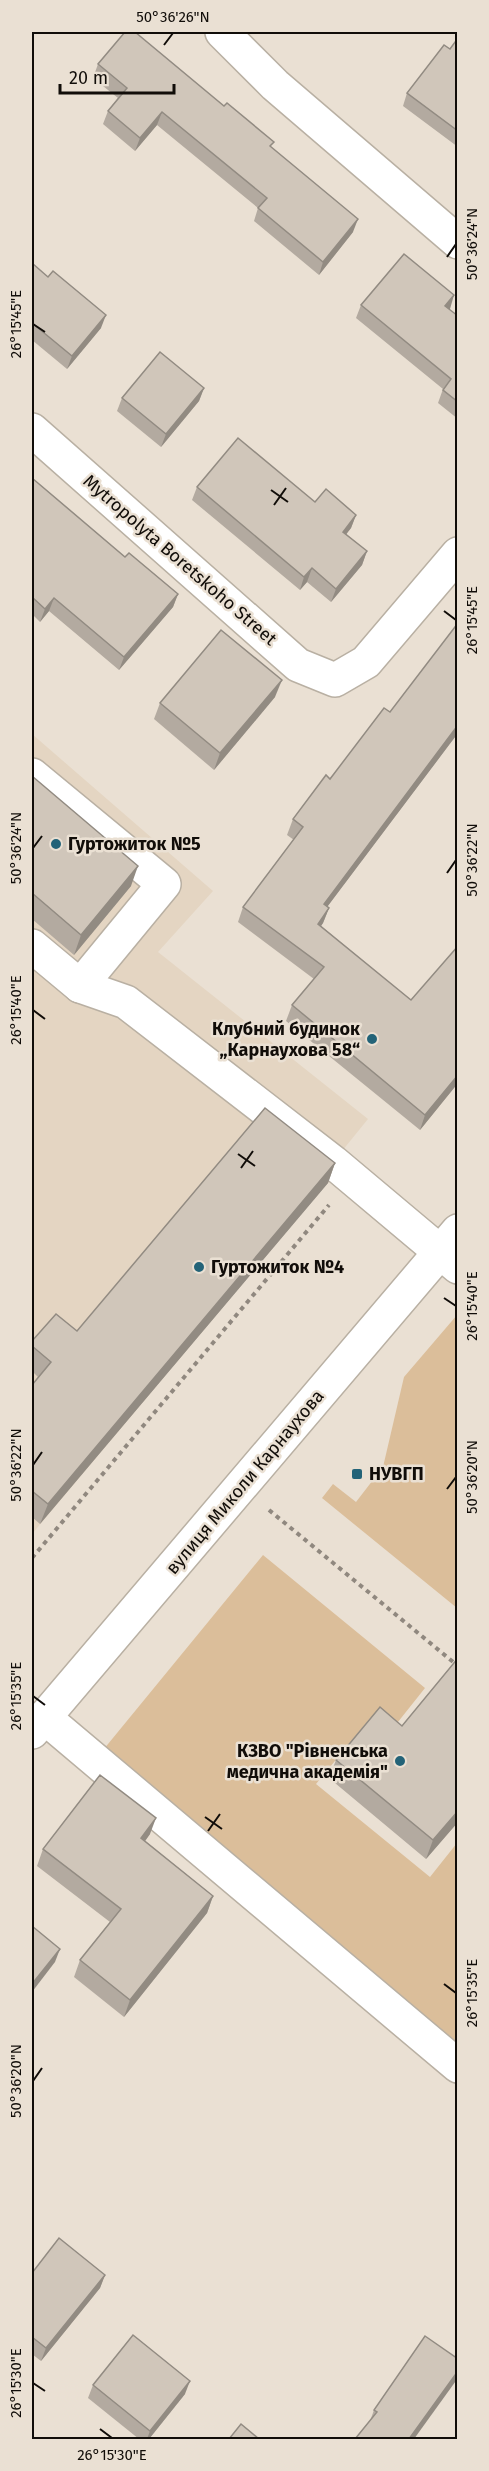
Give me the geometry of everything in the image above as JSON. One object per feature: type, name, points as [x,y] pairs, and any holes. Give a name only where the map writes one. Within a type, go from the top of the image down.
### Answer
[{"type":"street","points":[[222,32],[275,85],[458,242]]},
{"type":"street","name":"Mytropolyta Boretskoho Street","points":[[32,430],[298,665],[335,680],[366,662],[458,554]]},
{"type":"street","points":[[32,775],[164,884],[80,986]]},
{"type":"street","points":[[32,946],[80,986],[126,1002],[352,1178],[451,1250]]},
{"type":"street","name":"вулиця Миколи Карнаухова","points":[[38,1725],[241,1486],[451,1250]]},
{"type":"street","points":[[38,1725],[458,2066]]},
{"type":"path","points":[[32,1558],[352,1178]]},
{"type":"path","points":[[241,1486],[458,1666]]},
{"type":"shaded area","points":[[32,734],[213,891],[158,952],[368,1119],[321,1177],[328,1182],[32,1534]]},
{"type":"shaded area","points":[[457,1315],[457,1608],[322,1498],[333,1484],[356,1502],[383,1467],[404,1377]]},
{"type":"shaded area","points":[[263,1555],[425,1688],[390,1732],[371,1717],[316,1784],[430,1877],[457,1843],[457,2049],[99,1755]]},
{"type":"building","points":[[125,32],[135,32],[224,106],[227,103],[274,142],[270,146],[358,219],[323,262],[258,208],[267,198],[162,112],[140,138],[108,111],[127,88],[98,64]]},
{"type":"building","points":[[458,38],[458,131],[407,93],[444,45],[450,49]]},
{"type":"building","points":[[404,254],[454,295],[445,306],[458,316],[458,402],[443,390],[451,379],[361,305]]},
{"type":"building","points":[[32,263],[48,277],[53,271],[106,315],[72,356],[32,323]]},
{"type":"building","points":[[160,352],[204,388],[166,434],[122,398]]},
{"type":"building","points":[[238,438],[315,502],[326,489],[356,515],[343,532],[367,551],[336,589],[312,568],[304,577],[197,487]]},
{"type":"building","points":[[32,478],[125,557],[129,553],[178,594],[124,657],[54,598],[45,609],[32,597]]},
{"type":"building","points":[[458,623],[458,725],[324,904],[329,908],[318,924],[411,1000],[458,946],[458,1075],[425,1115],[292,1005],[324,967],[243,907],[303,827],[293,819],[326,775],[330,779],[384,708],[390,712]]},
{"type":"building","points":[[221,630],[282,680],[220,753],[160,703]]},
{"type":"building","name":"Гуртожиток №5","points":[[32,776],[138,866],[81,935],[32,893]]},
{"type":"building","name":"Гуртожиток №4","points":[[265,1108],[335,1163],[48,1504],[32,1491],[32,1385],[51,1362],[32,1346],[32,1341],[56,1314],[77,1331]]},
{"type":"building","name":"КЗВО \"Рівненська медична академія\"","points":[[458,1658],[458,1811],[433,1840],[336,1760],[380,1707],[402,1726]]},
{"type":"building","points":[[100,1775],[156,1818],[141,1838],[213,1896],[130,2000],[80,1960],[121,1909],[43,1849]]},
{"type":"building","points":[[32,1926],[60,1949],[32,1984]]},
{"type":"building","points":[[59,2238],[105,2275],[46,2348],[32,2337],[32,2273]]},
{"type":"building","points":[[133,2335],[190,2381],[150,2431],[93,2385]]},
{"type":"building","points":[[425,2336],[458,2359],[458,2371],[409,2439],[355,2439],[377,2412],[374,2410]]},
{"type":"building","points":[[241,2424],[259,2439],[229,2439]]},
{"type":"place","name":"Гуртожиток №5","points":[[56,844]]},
{"type":"place","name":"Клубний будинок „Карнаухова 58“","points":[[372,1039]]},
{"type":"place","name":"Гуртожиток №4","points":[[199,1267]]},
{"type":"place","name":"НУВГП","points":[[357,1474]]},
{"type":"place","name":"КЗВО \"Рівненська медична академія\"","points":[[400,1761]]}]
